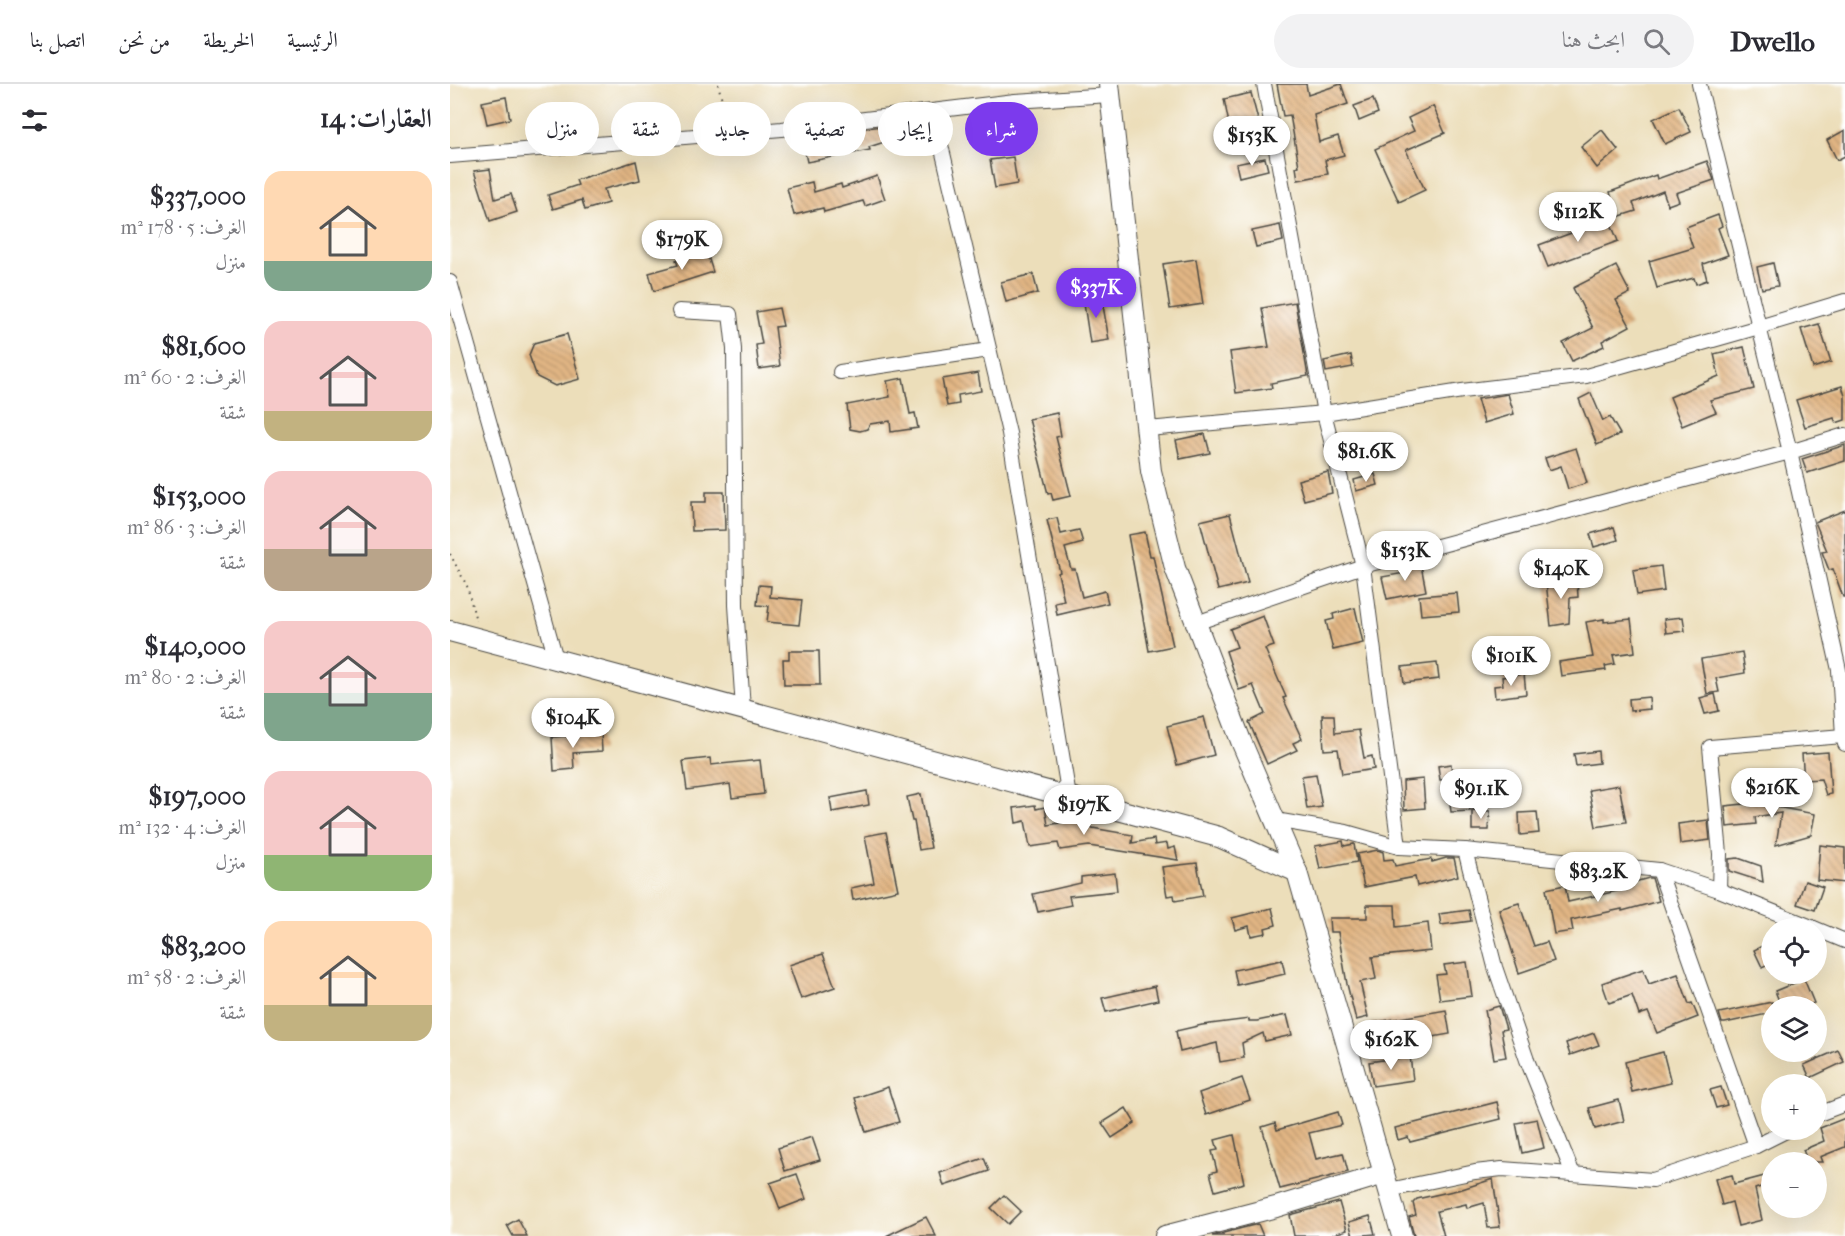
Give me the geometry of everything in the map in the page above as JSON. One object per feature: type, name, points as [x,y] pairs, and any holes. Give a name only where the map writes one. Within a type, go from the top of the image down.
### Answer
[{"type":"main road","points":[[1109,89],[1151,471],[1175,568],[1241,741],[1297,872],[1402,1236]]},
{"type":"main road","points":[[450,631],[1220,837],[1297,872]]},
{"type":"main road","points":[[1165,1236],[1276,1207],[1386,1182]]},
{"type":"street","points":[[1264,84],[1324,413],[1364,566],[1399,847]]},
{"type":"street","points":[[1699,84],[1842,669],[1844,740],[1710,747],[1720,854],[1719,890]]},
{"type":"street","points":[[953,109],[1109,89]]},
{"type":"street","points":[[771,129],[878,117]]},
{"type":"street","points":[[450,156],[693,136]]},
{"type":"street","points":[[944,156],[1009,433],[1069,796]]},
{"type":"street","points":[[450,282],[556,659]]},
{"type":"street","points":[[1148,429],[1324,413],[1462,391],[1586,376],[1845,301]]},
{"type":"street","points":[[679,311],[730,314],[734,349],[736,605],[743,709]]},
{"type":"street","points":[[840,372],[989,350]]},
{"type":"street","points":[[1196,624],[1364,566],[1790,452],[1845,435]]},
{"type":"street","points":[[1275,820],[1346,832],[1399,847],[1465,850],[1659,870],[1719,890],[1788,918]]},
{"type":"street","points":[[1465,850],[1495,967],[1527,1060],[1573,1174]]},
{"type":"street","points":[[1659,870],[1756,1146]]},
{"type":"street","points":[[1827,934],[1845,941]]},
{"type":"street","points":[[1827,1111],[1845,1104]]},
{"type":"street","points":[[1386,1182],[1502,1169],[1653,1180],[1768,1140]]},
{"type":"path","points":[[718,84],[723,102]]},
{"type":"path","points":[[450,554],[467,586],[481,639]]},
{"type":"building","points":[[1277,84],[1306,84],[1308,95],[1341,84],[1348,104],[1314,115],[1319,142],[1338,136],[1344,155],[1325,160],[1328,174],[1298,180],[1296,167],[1299,166],[1290,115],[1283,116]]},
{"type":"building","points":[[1251,93],[1259,124],[1230,129],[1224,99]]},
{"type":"building","points":[[506,97],[510,119],[487,124],[482,102]]},
{"type":"building","points":[[1373,99],[1378,113],[1359,121],[1354,106]]},
{"type":"building","points":[[1433,106],[1445,133],[1406,150],[1425,190],[1399,202],[1375,149],[1414,131],[1408,118]]},
{"type":"building","points":[[1679,107],[1691,132],[1665,144],[1653,119]]},
{"type":"building","points":[[878,127],[878,144],[869,147],[870,150],[866,151],[866,128]]},
{"type":"building","points":[[1602,130],[1618,150],[1597,168],[1581,147]]},
{"type":"building","points":[[1845,130],[1845,156],[1837,160],[1827,140]]},
{"type":"building","points":[[806,156],[838,156],[807,162]]},
{"type":"building","points":[[1013,157],[1017,184],[995,188],[990,160]]},
{"type":"building","points":[[1265,158],[1268,170],[1239,177],[1236,164]]},
{"type":"building","points":[[636,161],[640,180],[604,189],[608,203],[585,210],[582,200],[553,209],[548,195],[578,185],[576,180]]},
{"type":"building","points":[[1707,161],[1714,180],[1676,193],[1679,201],[1668,205],[1663,191],[1633,203],[1636,211],[1617,217],[1610,192],[1656,175],[1657,179]]},
{"type":"building","points":[[490,169],[495,199],[511,194],[517,212],[490,221],[474,171]]},
{"type":"building","points":[[877,176],[885,199],[865,206],[863,201],[824,212],[823,208],[794,215],[787,188],[812,182],[814,192],[841,184],[842,188]]},
{"type":"building","points":[[1718,215],[1722,226],[1718,228],[1728,255],[1703,264],[1707,280],[1696,284],[1694,278],[1657,288],[1649,261],[1693,248],[1686,227]]},
{"type":"building","points":[[1609,219],[1618,241],[1548,267],[1539,245]]},
{"type":"building","points":[[1280,225],[1283,241],[1256,247],[1252,231]]},
{"type":"building","points":[[706,250],[713,272],[654,291],[649,273],[678,265],[676,260]]},
{"type":"building","points":[[1196,259],[1203,304],[1170,309],[1163,264]]},
{"type":"building","points":[[1773,263],[1778,286],[1762,289],[1757,267]]},
{"type":"building","points":[[1616,266],[1630,293],[1616,300],[1630,326],[1602,341],[1604,346],[1572,361],[1563,343],[1593,328],[1573,288]]},
{"type":"building","points":[[1033,274],[1038,293],[1006,302],[1001,282]]},
{"type":"building","points":[[1101,294],[1109,340],[1090,343],[1083,297]]},
{"type":"building","points":[[1295,302],[1308,376],[1271,383],[1272,388],[1236,393],[1230,352],[1269,347],[1262,308]]},
{"type":"building","points":[[779,308],[783,326],[775,327],[780,366],[759,369],[756,345],[762,344],[756,312]]},
{"type":"building","points":[[1819,324],[1831,362],[1813,368],[1801,329]]},
{"type":"building","points":[[567,334],[580,379],[555,386],[537,377],[529,355],[534,343]]},
{"type":"building","points":[[1744,347],[1754,389],[1710,400],[1716,412],[1682,426],[1670,397],[1719,376],[1714,354]]},
{"type":"building","points":[[1351,355],[1353,367],[1326,372],[1324,361]]},
{"type":"building","points":[[978,373],[981,391],[958,395],[959,404],[947,406],[942,379]]},
{"type":"building","points":[[903,378],[910,414],[915,413],[918,428],[891,432],[890,421],[870,424],[867,429],[860,431],[850,429],[847,405],[890,397],[887,381]]},
{"type":"building","points":[[1842,386],[1845,396],[1845,420],[1836,423],[1834,418],[1805,427],[1796,400]]},
{"type":"building","points":[[1591,393],[1603,421],[1610,417],[1620,434],[1597,445],[1579,399]]},
{"type":"building","points":[[1508,394],[1514,414],[1484,423],[1477,399]]},
{"type":"building","points":[[1057,413],[1061,436],[1056,437],[1071,496],[1053,500],[1051,493],[1048,494],[1029,419]]},
{"type":"building","points":[[1205,434],[1210,453],[1180,459],[1176,440]]},
{"type":"building","points":[[1845,445],[1845,461],[1807,473],[1802,459]]},
{"type":"building","points":[[1576,448],[1587,483],[1568,489],[1561,466],[1549,470],[1545,458]]},
{"type":"building","points":[[1328,472],[1332,493],[1304,500],[1298,480]]},
{"type":"building","points":[[1375,474],[1378,485],[1356,491],[1354,480]]},
{"type":"building","points":[[706,492],[724,492],[725,530],[692,531],[691,502],[706,502]]},
{"type":"building","points":[[1845,510],[1845,597],[1843,597],[1833,569],[1829,570],[1822,552],[1827,551],[1815,522]]},
{"type":"building","points":[[1230,514],[1248,583],[1218,590],[1200,521]]},
{"type":"building","points":[[1057,518],[1061,534],[1079,530],[1083,543],[1065,548],[1071,569],[1075,569],[1082,597],[1105,591],[1108,603],[1057,615],[1055,603],[1064,601],[1058,573],[1060,572],[1047,520]]},
{"type":"building","points":[[1614,527],[1618,540],[1594,547],[1590,534]]},
{"type":"building","points":[[1145,532],[1150,556],[1153,556],[1173,646],[1149,651],[1128,535]]},
{"type":"building","points":[[1420,560],[1426,591],[1387,599],[1382,577],[1405,573],[1404,565]]},
{"type":"building","points":[[1661,566],[1664,591],[1637,595],[1633,570]]},
{"type":"building","points":[[1577,580],[1578,597],[1570,598],[1569,623],[1551,626],[1546,582]]},
{"type":"building","points":[[759,585],[771,586],[770,597],[802,600],[799,625],[767,622],[769,606],[757,605]]},
{"type":"building","points":[[1457,593],[1459,612],[1421,615],[1419,596]]},
{"type":"building","points":[[1355,608],[1363,643],[1333,650],[1326,621],[1334,619],[1333,614]]},
{"type":"building","points":[[1263,616],[1274,646],[1265,649],[1286,697],[1283,698],[1302,739],[1293,743],[1297,750],[1267,764],[1249,722],[1265,714],[1253,685],[1239,690],[1226,651],[1237,647],[1230,629]]},
{"type":"building","points":[[1683,617],[1685,631],[1666,633],[1664,619]]},
{"type":"building","points":[[1604,619],[1604,622],[1631,619],[1635,652],[1613,655],[1615,664],[1605,666],[1606,670],[1561,676],[1559,662],[1593,657],[1586,622]]},
{"type":"building","points":[[789,651],[819,651],[820,685],[784,685],[783,659],[789,659]]},
{"type":"building","points":[[1742,652],[1745,673],[1716,678],[1719,692],[1707,694],[1701,659]]},
{"type":"building","points":[[1437,663],[1439,679],[1404,683],[1402,667]]},
{"type":"building","points":[[1524,674],[1526,694],[1495,698],[1494,686],[1503,685],[1502,677]]},
{"type":"building","points":[[1715,694],[1719,711],[1705,714],[1700,698]]},
{"type":"building","points":[[1649,697],[1650,709],[1630,711],[1629,699]]},
{"type":"building","points":[[1322,715],[1334,715],[1335,733],[1359,730],[1364,758],[1372,756],[1374,769],[1342,774],[1338,749],[1324,750]]},
{"type":"building","points":[[1204,717],[1214,755],[1177,765],[1167,726]]},
{"type":"building","points":[[601,734],[602,751],[573,753],[574,769],[554,771],[552,737]]},
{"type":"building","points":[[1598,751],[1599,763],[1576,766],[1574,754]]},
{"type":"building","points":[[1828,752],[1831,794],[1826,795],[1821,779],[1804,780],[1802,754]]},
{"type":"building","points":[[710,758],[711,765],[760,760],[764,794],[732,798],[730,784],[687,790],[683,761]]},
{"type":"building","points":[[1451,764],[1452,778],[1466,776],[1470,811],[1451,812],[1447,780],[1440,780],[1438,766]]},
{"type":"building","points":[[1316,774],[1322,807],[1307,809],[1302,776]]},
{"type":"building","points":[[1423,779],[1425,808],[1404,810],[1403,781]]},
{"type":"building","points":[[1619,785],[1626,822],[1596,827],[1589,790]]},
{"type":"building","points":[[867,791],[869,805],[832,812],[830,798]]},
{"type":"building","points":[[921,794],[931,848],[919,850],[907,797]]},
{"type":"building","points":[[1764,795],[1765,805],[1815,814],[1811,835],[1776,845],[1781,813],[1755,817],[1756,824],[1727,827],[1725,806],[1753,803],[1752,797]]},
{"type":"building","points":[[1035,805],[1036,809],[1045,807],[1048,825],[1080,819],[1081,826],[1133,835],[1132,843],[1154,839],[1155,845],[1167,843],[1168,849],[1175,847],[1178,860],[1089,846],[1060,850],[1058,843],[1030,847],[1025,821],[1016,823],[1014,808]]},
{"type":"building","points":[[1472,810],[1490,811],[1489,830],[1472,830]]},
{"type":"building","points":[[1537,812],[1539,833],[1520,835],[1519,813]]},
{"type":"building","points":[[1708,820],[1710,840],[1680,844],[1678,824]]},
{"type":"building","points":[[886,832],[898,890],[853,900],[851,888],[874,883],[865,836]]},
{"type":"building","points":[[1343,841],[1344,846],[1354,844],[1357,862],[1320,869],[1315,846]]},
{"type":"building","points":[[1820,845],[1845,848],[1845,883],[1817,880]]},
{"type":"building","points":[[1378,850],[1383,852],[1384,860],[1393,859],[1395,866],[1431,859],[1432,862],[1454,858],[1458,876],[1417,886],[1415,877],[1364,887],[1357,854]]},
{"type":"building","points":[[1738,858],[1761,866],[1763,882],[1729,871],[1729,859]]},
{"type":"building","points":[[1197,863],[1203,896],[1175,901],[1174,895],[1167,896],[1162,867]]},
{"type":"building","points":[[1115,873],[1117,891],[1069,896],[1071,905],[1038,912],[1033,894],[1081,883],[1081,877]]},
{"type":"building","points":[[1652,878],[1659,901],[1622,911],[1622,909],[1571,920],[1573,931],[1554,934],[1546,889],[1565,885],[1568,902],[1617,891],[1616,887]]},
{"type":"building","points":[[1805,881],[1823,887],[1815,910],[1797,904]]},
{"type":"building","points":[[1519,903],[1534,946],[1547,942],[1554,961],[1519,973],[1499,909]]},
{"type":"building","points":[[1367,905],[1395,905],[1396,927],[1428,923],[1431,951],[1372,957],[1376,979],[1360,982],[1368,1017],[1356,1020],[1338,932],[1330,932],[1329,918],[1367,918]]},
{"type":"building","points":[[1272,908],[1276,925],[1265,928],[1266,933],[1251,936],[1249,926],[1235,930],[1232,918]]},
{"type":"building","points":[[1469,910],[1471,921],[1441,925],[1439,914]]},
{"type":"building","points":[[1761,946],[1761,965],[1754,950]]},
{"type":"building","points":[[823,954],[835,987],[801,999],[789,965]]},
{"type":"building","points":[[1282,960],[1285,974],[1237,985],[1234,970]]},
{"type":"building","points":[[1467,962],[1472,996],[1440,1000],[1436,975],[1446,974],[1444,965]]},
{"type":"building","points":[[1643,969],[1649,984],[1678,974],[1689,1004],[1692,1003],[1698,1017],[1657,1033],[1648,1012],[1639,1015],[1632,995],[1609,1003],[1602,983]]},
{"type":"building","points":[[1792,984],[1806,984],[1811,996],[1777,996],[1775,991]]},
{"type":"building","points":[[1155,986],[1158,1000],[1106,1012],[1102,998]]},
{"type":"building","points":[[1761,1004],[1761,1015],[1725,1023],[1722,1023],[1719,1013]]},
{"type":"building","points":[[1499,1006],[1506,1029],[1501,1030],[1506,1057],[1494,1059],[1485,1010]]},
{"type":"building","points":[[1446,1010],[1450,1034],[1432,1037],[1433,1041],[1417,1043],[1416,1033],[1373,1039],[1371,1023]]},
{"type":"building","points":[[1287,1015],[1292,1035],[1265,1041],[1263,1033],[1242,1043],[1244,1058],[1220,1062],[1217,1043],[1180,1052],[1176,1031],[1202,1025],[1249,1019],[1249,1021],[1257,1021]]},
{"type":"building","points":[[1594,1033],[1599,1045],[1570,1055],[1566,1043]]},
{"type":"building","points":[[1838,1050],[1844,1062],[1818,1074],[1808,1074],[1804,1065],[1811,1062],[1827,1062],[1827,1055]]},
{"type":"building","points":[[1663,1052],[1671,1083],[1632,1092],[1625,1062]]},
{"type":"building","points":[[1410,1056],[1413,1080],[1373,1086],[1369,1062]]},
{"type":"building","points":[[1242,1078],[1250,1100],[1206,1115],[1199,1093]]},
{"type":"building","points":[[888,1087],[899,1122],[866,1132],[855,1098]]},
{"type":"building","points":[[1721,1087],[1727,1105],[1716,1108],[1710,1090]]},
{"type":"building","points":[[1619,1100],[1624,1121],[1595,1129],[1589,1108]]},
{"type":"building","points":[[1497,1102],[1501,1119],[1410,1142],[1408,1137],[1398,1140],[1395,1128]]},
{"type":"building","points":[[1126,1108],[1135,1123],[1112,1138],[1102,1123]]},
{"type":"building","points":[[1338,1112],[1342,1125],[1309,1133],[1316,1159],[1343,1153],[1348,1172],[1280,1189],[1262,1127],[1275,1123],[1277,1130]]},
{"type":"building","points":[[1845,1118],[1845,1147],[1827,1154],[1827,1152],[1804,1152],[1803,1150],[1827,1140],[1827,1125]]},
{"type":"building","points":[[1537,1119],[1544,1148],[1522,1153],[1516,1123]]},
{"type":"building","points":[[1234,1135],[1244,1183],[1215,1191],[1210,1173],[1217,1171],[1212,1151],[1218,1150],[1215,1140]]},
{"type":"building","points":[[812,1137],[820,1160],[785,1171],[778,1148]]},
{"type":"building","points":[[984,1158],[989,1171],[944,1186],[940,1173]]},
{"type":"building","points":[[797,1174],[806,1199],[780,1209],[770,1183]]},
{"type":"building","points":[[1732,1175],[1734,1184],[1761,1177],[1761,1187],[1755,1189],[1762,1220],[1738,1226],[1732,1202],[1722,1205],[1715,1179]]},
{"type":"building","points":[[1493,1179],[1500,1227],[1488,1228],[1484,1203],[1467,1208],[1466,1204],[1437,1211],[1444,1236],[1414,1236],[1409,1217],[1416,1215],[1413,1203],[1417,1199]]},
{"type":"building","points":[[1004,1195],[1021,1211],[1008,1224],[991,1208]]},
{"type":"building","points":[[1339,1202],[1347,1230],[1328,1236],[1294,1236],[1290,1215]]},
{"type":"building","points":[[1370,1216],[1375,1234],[1353,1236],[1349,1222]]},
{"type":"building","points":[[926,1217],[936,1236],[886,1236]]},
{"type":"building","points":[[518,1219],[527,1236],[513,1236],[507,1225]]},
{"type":"building","points":[[1258,1224],[1263,1236],[1212,1236]]}]
